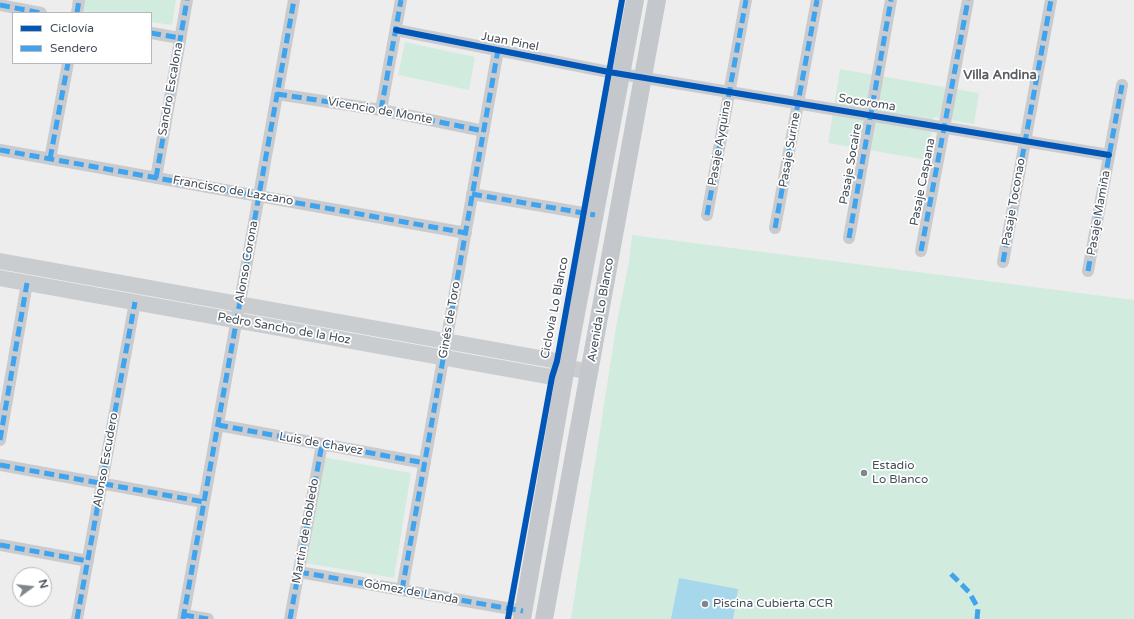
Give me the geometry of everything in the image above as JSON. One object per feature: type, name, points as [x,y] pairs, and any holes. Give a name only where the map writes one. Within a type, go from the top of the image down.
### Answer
[{"type":"main road","name":"Avenida Lo Blanco","points":[[522,615],[634,0]]},
{"type":"main road","name":"Avenida Lo Blanco","points":[[544,619],[657,0]]},
{"type":"street","points":[[77,12],[79,0]]},
{"type":"street","name":"Sandro Escalona","points":[[156,178],[187,0]]},
{"type":"street","name":"Alonso Corona","points":[[183,617],[294,0]]},
{"type":"street","points":[[381,110],[401,0]]},
{"type":"street","name":"Pasaje Ayquina","points":[[707,215],[746,0]]},
{"type":"street","name":"Pasaje Surine","points":[[775,228],[817,0]]},
{"type":"street","name":"Pasaje Socaire","points":[[849,238],[891,0]]},
{"type":"street","name":"Pasaje Caspana","points":[[921,251],[968,0]]},
{"type":"street","name":"Pasaje Toconao","points":[[1003,262],[1051,0]]},
{"type":"street","points":[[0,6],[35,12]]},
{"type":"street","name":"Juan Pinel","points":[[396,30],[609,72],[621,73]]},
{"type":"street","points":[[152,33],[180,38]]},
{"type":"street","name":"Ginés de Toro","points":[[402,590],[498,50]]},
{"type":"street","points":[[50,159],[68,64]]},
{"type":"street","name":"Socoroma","points":[[621,73],[1109,155]]},
{"type":"street","name":"Pasaje Mamiña","points":[[1088,270],[1122,85]]},
{"type":"street","name":"Vicencio de Monte","points":[[277,94],[381,110],[484,131]]},
{"type":"street","name":"Francisco de Lazcano","points":[[0,150],[466,232]]},
{"type":"street","points":[[472,194],[595,215]]},
{"type":"street","name":"Pedro Sancho de la Hoz","points":[[0,261],[557,360],[566,367],[589,372]]},
{"type":"street","name":"Pedro Sancho de la Hoz","points":[[0,278],[552,377],[566,367]]},
{"type":"street","points":[[0,440],[27,283]]},
{"type":"street","name":"Alonso Escudero","points":[[77,619],[135,302]]},
{"type":"street","name":"Luis de Chavez","points":[[218,425],[425,463]]},
{"type":"street","name":"Martín de Robledo","points":[[290,619],[322,444]]},
{"type":"street","points":[[0,465],[204,502]]},
{"type":"street","points":[[0,545],[88,561]]},
{"type":"street","name":"Gómez de Landa","points":[[299,572],[402,590],[522,615]]},
{"type":"street","points":[[183,617],[208,619]]},
{"type":"green space","points":[[84,0],[176,0],[172,25],[152,22],[152,12],[83,11]]},
{"type":"green space","points":[[405,42],[475,57],[469,90],[398,75]]},
{"type":"green space","points":[[840,69],[979,93],[974,124],[934,117],[927,160],[828,143]]},
{"type":"green space","name":"Estadio Lo Blanco","points":[[632,235],[1134,300],[1134,619],[571,619],[616,327],[629,262]]},
{"type":"green space","points":[[323,457],[411,473],[394,578],[305,563]]},
{"type":"water","name":"Piscina Cubierta CCR","points":[[679,578],[738,589],[733,619],[671,619]]},
{"type":"marked path","points":[[77,12],[79,0]]},
{"type":"marked path","points":[[156,178],[187,0]]},
{"type":"marked path","points":[[183,619],[294,0]]},
{"type":"marked path","points":[[381,110],[401,0]]},
{"type":"marked path","points":[[707,215],[746,0]]},
{"type":"marked path","points":[[775,228],[817,0]]},
{"type":"marked path","points":[[849,238],[891,0]]},
{"type":"marked path","points":[[921,251],[968,0]]},
{"type":"marked path","points":[[1003,262],[1051,0]]},
{"type":"marked path","points":[[0,5],[36,12]]},
{"type":"marked path","points":[[152,33],[180,38]]},
{"type":"marked path","points":[[402,590],[498,50]]},
{"type":"marked path","points":[[50,159],[68,64]]},
{"type":"marked path","points":[[1088,271],[1122,85]]},
{"type":"marked path","points":[[277,94],[381,110],[484,131]]},
{"type":"marked path","points":[[0,150],[466,233]]},
{"type":"marked path","points":[[472,194],[595,215]]},
{"type":"marked path","points":[[0,440],[27,283]]},
{"type":"marked path","points":[[77,619],[135,302]]},
{"type":"marked path","points":[[218,425],[425,463]]},
{"type":"marked path","points":[[290,619],[322,444]]},
{"type":"marked path","points":[[0,465],[204,502]]},
{"type":"marked path","points":[[0,545],[88,561]]},
{"type":"marked path","points":[[299,572],[523,611]]},
{"type":"marked path","points":[[951,574],[969,592],[978,608],[977,619]]},
{"type":"marked path","points":[[184,615],[208,619]]},
{"type":"cycle path","name":"Ciclovía Lo Blanco","points":[[508,619],[552,377],[557,361],[622,0]]},
{"type":"cycle path","points":[[396,30],[609,72],[1109,155]]},
{"type":"place","name":"Estadio Lo Blanco","points":[[864,473]]},
{"type":"place","name":"Piscina Cubierta CCR","points":[[705,604]]},
{"type":"district","name":"Villa Andina","points":[[1000,76]]}]
